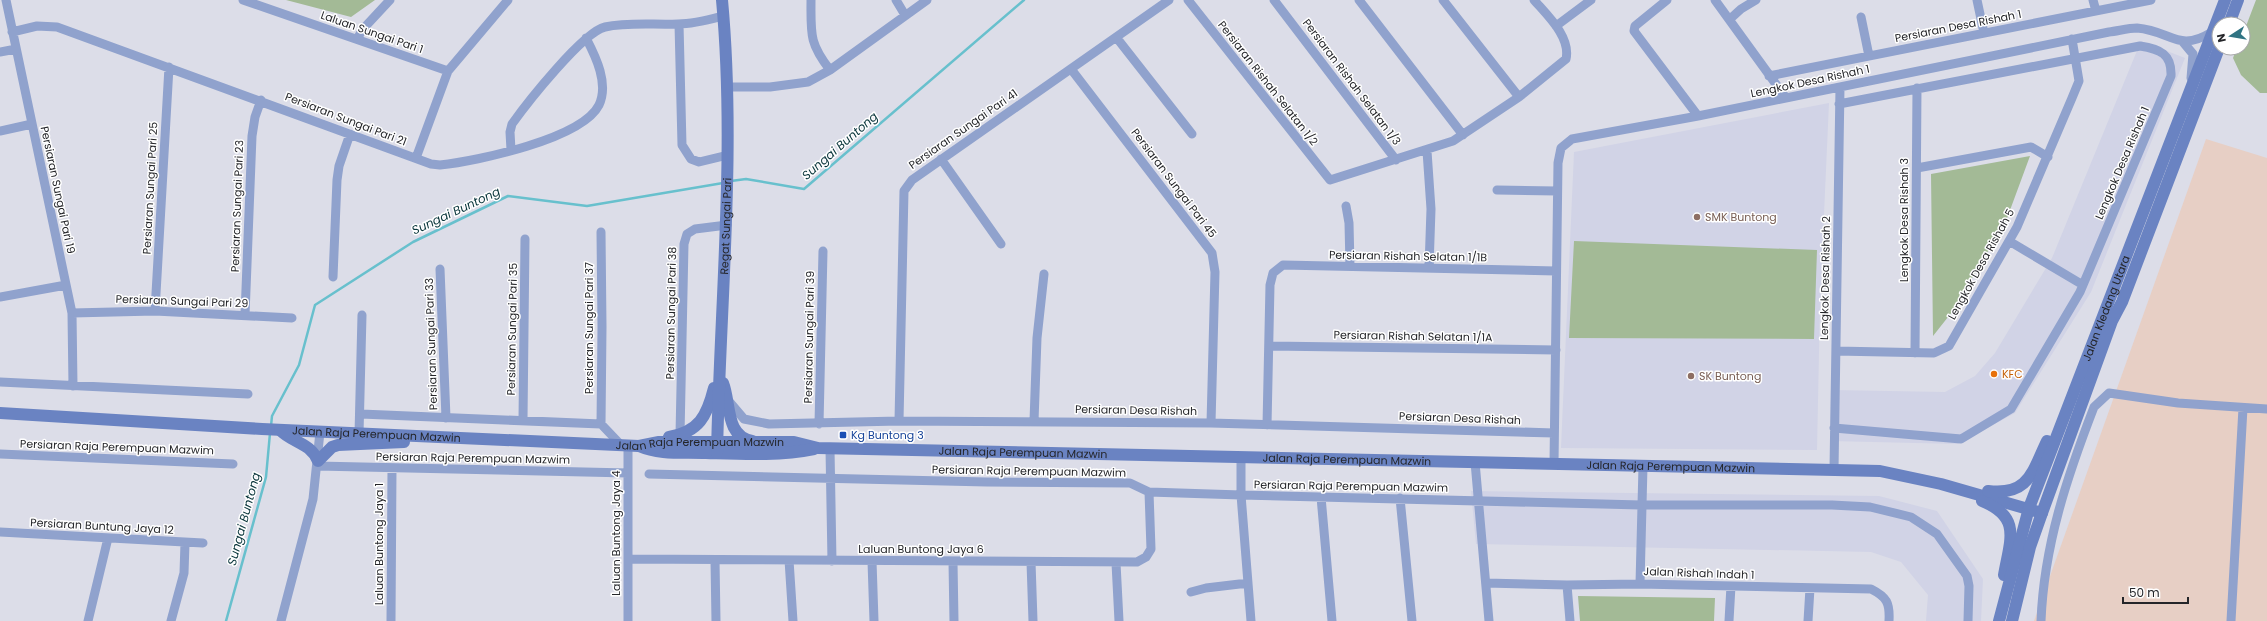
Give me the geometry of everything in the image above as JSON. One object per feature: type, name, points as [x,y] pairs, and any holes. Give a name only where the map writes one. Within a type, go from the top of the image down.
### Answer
[{"type":"main road","name":"Regat Sungai Pari","points":[[717,448],[719,375],[728,200],[727,86],[722,0]]},
{"type":"main road","name":"Jalan Kledang Utara","points":[[2218,16],[2225,0]]},
{"type":"main road","points":[[2232,16],[2238,0]]},
{"type":"main road","name":"Jalan Kledang Utara","points":[[2000,619],[2029,508],[2075,384],[2211,35]]},
{"type":"main road","name":"Jalan Kledang Utara","points":[[2012,621],[2030,547],[2042,513],[2112,321],[2122,302],[2216,56]]},
{"type":"main road","points":[[719,375],[724,385],[731,422],[736,432],[748,440],[766,443]]},
{"type":"main road","points":[[650,442],[661,438],[680,435],[699,424],[703,418],[719,375]]},
{"type":"main road","points":[[1941,484],[2006,493],[2018,489],[2028,480],[2075,384]]},
{"type":"main road","name":"Jalan Raja Perempuan Mazwin","points":[[0,413],[279,430],[629,446],[650,442],[717,448],[794,442],[818,448],[1880,471],[1941,484],[2029,508],[2042,513]]},
{"type":"main road","points":[[279,430],[285,436],[304,444],[311,449],[317,464]]},
{"type":"main road","points":[[317,464],[327,450],[338,444],[396,443],[431,437]]},
{"type":"main road","points":[[629,446],[658,452],[717,448],[794,453],[818,448]]},
{"type":"main road","points":[[1941,484],[1989,504],[2003,512],[2009,522],[2011,534],[2000,619]]},
{"type":"street","name":"Persiaran Sungai Pari 19","points":[[6,0],[72,313],[73,386]]},
{"type":"street","name":"Laluan Sungai Pari 1","points":[[244,0],[448,71]]},
{"type":"street","points":[[356,40],[363,29],[390,0]]},
{"type":"street","points":[[416,158],[448,71],[508,0]]},
{"type":"street","points":[[811,0],[811,34],[814,45],[830,70]]},
{"type":"street","points":[[896,0],[905,15]]},
{"type":"street","points":[[727,86],[770,87],[808,82],[830,70],[927,0]]},
{"type":"street","name":"Persiaran Sungai Pari 41","points":[[899,421],[904,191],[912,180],[941,159],[1169,0]]},
{"type":"street","name":"Persiaran Rishah Selatan 1/2","points":[[1188,0],[1330,180],[1396,160]]},
{"type":"street","name":"Persiaran Rishah Selatan 1/3","points":[[1274,0],[1396,160]]},
{"type":"street","points":[[1359,0],[1464,135]]},
{"type":"street","points":[[1443,0],[1519,97]]},
{"type":"street","points":[[1396,160],[1453,141],[1464,135],[1519,97],[1566,59],[1566,45],[1556,26],[1534,0]]},
{"type":"street","points":[[1556,26],[1591,0]]},
{"type":"street","points":[[1668,0],[1635,26],[1634,31],[1698,116]]},
{"type":"street","points":[[1715,0],[1786,98]]},
{"type":"street","points":[[1730,20],[1741,9],[1756,0]]},
{"type":"street","points":[[1977,0],[1984,33]]},
{"type":"street","points":[[2093,0],[2096,11]]},
{"type":"street","name":"Persiaran Desa Rishah 1","points":[[1769,76],[2151,0]]},
{"type":"street","points":[[512,150],[510,132],[512,124],[560,64],[594,32],[603,28],[619,25],[679,24],[723,16]]},
{"type":"street","points":[[1861,17],[1869,56]]},
{"type":"street","points":[[679,24],[682,145],[691,160],[699,162],[728,158]]},
{"type":"street","name":"Persiaran Sungai Pari 21","points":[[12,32],[37,26],[57,27],[261,100],[416,158],[440,165],[512,150],[551,138],[582,123],[594,113],[600,103],[601,74],[599,64],[586,38]]},
{"type":"street","name":"Lengkok Desa Rishah 1","points":[[1557,191],[1558,163],[1561,148],[1572,139],[1698,116],[2072,39],[2137,28],[2163,34],[2183,42]]},
{"type":"street","points":[[2183,42],[2191,42],[2211,32]]},
{"type":"street","points":[[1116,37],[1192,134]]},
{"type":"street","name":"Lengkok Desa Rishah 5","points":[[1836,351],[1934,353],[1949,346],[2009,241],[2048,157],[2079,80],[2072,39]]},
{"type":"street","points":[[2183,42],[2193,54],[2194,63],[2188,96]]},
{"type":"street","name":"Lengkok Desa Rishah 1","points":[[1834,428],[1961,438],[2011,409],[2083,285],[2171,76],[2172,64],[2166,55],[2148,47],[2140,46],[1839,104]]},
{"type":"street","points":[[0,52],[16,49]]},
{"type":"street","name":"Persiaran Sungai Pari 25","points":[[155,311],[170,67]]},
{"type":"street","name":"Persiaran Sungai Pari 45","points":[[1071,69],[1212,253],[1215,272],[1211,423]]},
{"type":"street","name":"Lengkok Desa Rishah 2","points":[[1834,470],[1840,87]]},
{"type":"street","name":"Lengkok Desa Rishah 3","points":[[1915,353],[1917,88]]},
{"type":"street","name":"Persiaran Sungai Pari 23","points":[[245,315],[252,136],[255,117],[261,100]]},
{"type":"street","points":[[0,131],[32,124]]},
{"type":"street","points":[[334,277],[337,180],[339,166],[350,134]]},
{"type":"street","points":[[1916,168],[2031,147],[2048,157]]},
{"type":"street","points":[[1426,150],[1431,209],[1429,268]]},
{"type":"street","points":[[941,159],[1001,244]]},
{"type":"street","points":[[1497,190],[1557,191],[1554,464]]},
{"type":"street","points":[[1346,206],[1349,223],[1350,266]]},
{"type":"street","name":"Persiaran Sungai Pari 38","points":[[680,435],[684,244],[687,234],[695,229],[727,225]]},
{"type":"street","name":"Persiaran Sungai Pari 37","points":[[601,232],[601,424]]},
{"type":"street","name":"Persiaran Sungai Pari 35","points":[[523,420],[524,239]]},
{"type":"street","points":[[2009,241],[2083,285]]},
{"type":"street","name":"Persiaran Sungai Pari 39","points":[[819,424],[823,251]]},
{"type":"street","name":"Persiaran Rishah Selatan 1/1B","points":[[1269,346],[1270,284],[1273,273],[1283,265],[1556,271]]},
{"type":"street","name":"Persiaran Sungai Pari 33","points":[[440,269],[446,418]]},
{"type":"street","points":[[1034,421],[1037,338],[1044,274]]},
{"type":"street","points":[[0,297],[66,285]]},
{"type":"street","name":"Persiaran Sungai Pari 29","points":[[72,313],[155,311],[292,318]]},
{"type":"street","points":[[359,434],[361,414],[362,315]]},
{"type":"street","points":[[1267,424],[1269,346]]},
{"type":"street","name":"Persiaran Rishah Selatan 1/1A","points":[[1269,346],[1556,350]]},
{"type":"street","points":[[0,382],[248,394]]},
{"type":"street","points":[[2041,621],[2048,550],[2060,502],[2094,407],[2109,393],[2178,403],[2267,409]]},
{"type":"street","name":"Persiaran Desa Rishah","points":[[727,399],[740,416],[749,421],[769,424],[899,421],[1211,423],[1554,433]]},
{"type":"street","points":[[2231,621],[2243,408]]},
{"type":"street","points":[[361,414],[601,424],[629,446]]},
{"type":"street","points":[[281,621],[313,499],[320,432]]},
{"type":"street","name":"Laluan Buntong Jaya 4","points":[[628,621],[629,446]]},
{"type":"street","points":[[830,448],[832,561]]},
{"type":"street","name":"Persiaran Raja Perempuan Mazwim","points":[[0,454],[233,464]]},
{"type":"street","points":[[1241,457],[1241,495],[1252,621]]},
{"type":"street","points":[[1475,462],[1489,621]]},
{"type":"street","name":"Persiaran Raja Perempuan Mazwim","points":[[317,464],[392,468],[628,473]]},
{"type":"street","points":[[1640,584],[1643,466]]},
{"type":"street","name":"Laluan Buntong Jaya 1","points":[[391,621],[392,468]]},
{"type":"street","name":"Persiaran Raja Perempuan Mazwim","points":[[649,474],[831,479],[1130,483],[1149,492],[1241,495],[1641,505],[1824,505],[1870,507],[1912,517],[1937,534],[1967,576],[1969,586],[1968,621]]},
{"type":"street","name":"Laluan Buntong Jaya 6","points":[[628,559],[1137,562],[1146,557],[1151,549],[1149,492]]},
{"type":"street","points":[[1321,497],[1332,621]]},
{"type":"street","points":[[1400,498],[1412,621]]},
{"type":"street","name":"Persiaran Buntung Jaya 12","points":[[0,532],[203,543]]},
{"type":"street","points":[[88,621],[108,538]]},
{"type":"street","points":[[171,621],[184,573],[185,542]]},
{"type":"street","points":[[715,560],[716,621]]},
{"type":"street","points":[[789,560],[792,621]]},
{"type":"street","points":[[872,561],[874,621]]},
{"type":"street","points":[[952,562],[954,621]]},
{"type":"street","points":[[1031,562],[1033,621]]},
{"type":"street","points":[[1116,563],[1119,621]]},
{"type":"street","points":[[1191,592],[1206,588],[1248,583]]},
{"type":"street","name":"Jalan Rishah Indah 1","points":[[1486,583],[1567,585],[1640,584],[1871,590],[1883,595],[1890,609],[1889,621]]},
{"type":"street","points":[[1567,585],[1570,621]]},
{"type":"street","points":[[1729,621],[1731,586]]},
{"type":"street","points":[[1808,621],[1810,588]]},
{"type":"shaded area","points":[[2141,41],[2185,58],[2091,292],[2015,413],[1958,444],[1830,441],[1831,390],[1945,392],[1975,376],[1995,353],[2052,258]]},
{"type":"shaded area","points":[[1829,103],[1820,303],[1817,450],[1561,448],[1574,152]]},
{"type":"shaded area","points":[[2206,139],[2267,158],[2267,621],[2034,621]]},
{"type":"shaded area","points":[[1471,491],[1879,496],[1937,511],[1983,579],[1981,621],[1926,621],[1928,595],[1901,562],[1871,552],[1476,544]]},
{"type":"green space","points":[[286,0],[375,0],[351,17]]},
{"type":"green space","points":[[2256,0],[2267,0],[2267,93],[2260,93],[2241,75],[2233,58],[2234,56],[2251,56],[2250,16]]},
{"type":"green space","points":[[2030,156],[2006,221],[1952,312],[1933,336],[1931,174]]},
{"type":"green space","points":[[1574,241],[1817,250],[1814,339],[1569,338]]},
{"type":"green space","points":[[1578,596],[1715,598],[1714,621],[1580,621]]},
{"type":"waterway","name":"Sungai Buntong","points":[[731,181],[746,179],[804,189],[1024,0]]},
{"type":"waterway","name":"Sungai Buntong","points":[[271,426],[272,416],[299,365],[315,305],[413,242],[508,196],[587,206],[723,183]]},
{"type":"waterway","name":"Sungai Buntong","points":[[226,621],[266,477],[270,433]]},
{"type":"place","name":"SMK Buntong","points":[[1697,217]]},
{"type":"place","name":"KFC","points":[[1994,374]]},
{"type":"place","name":"SK Buntong","points":[[1691,376]]},
{"type":"place","name":"Kg Buntong 3","points":[[843,435]]}]
